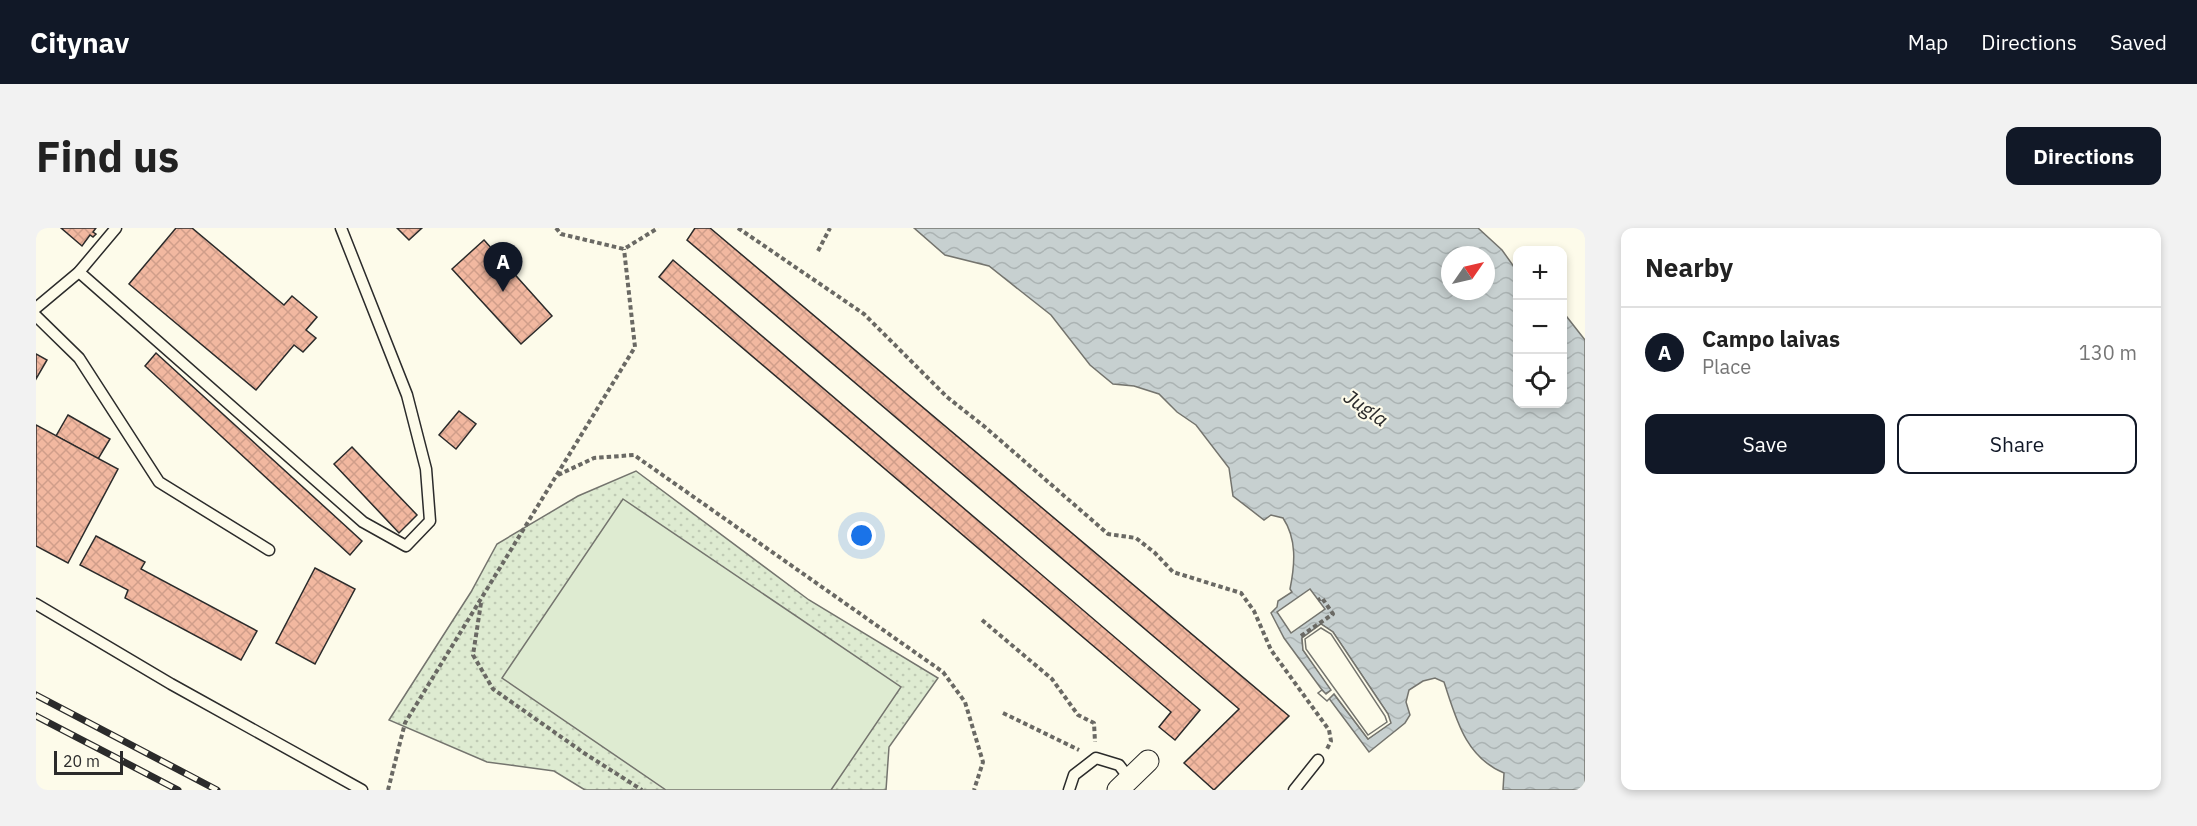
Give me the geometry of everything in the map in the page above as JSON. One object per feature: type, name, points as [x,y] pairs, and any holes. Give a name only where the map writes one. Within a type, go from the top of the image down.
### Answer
[{"type":"street","points":[[1124,784],[1148,761]]},
{"type":"lane","points":[[36,308],[79,272],[116,228]]},
{"type":"lane","points":[[79,272],[363,522],[406,546],[430,521],[426,470],[407,395],[341,228]]},
{"type":"lane","points":[[36,316],[80,358],[159,482],[268,550]]},
{"type":"lane","points":[[36,604],[171,684],[362,790]]},
{"type":"lane","points":[[1069,790],[1074,775],[1096,758],[1119,765],[1124,784]]},
{"type":"lane","points":[[1294,790],[1318,760]]},
{"type":"path","points":[[556,228],[561,234],[624,249],[658,228]]},
{"type":"path","points":[[738,228],[864,314],[947,397],[1108,534],[1136,538],[1155,553],[1173,572],[1241,593],[1254,611],[1271,650],[1329,730],[1332,741],[1318,760]]},
{"type":"path","points":[[818,250],[830,228]]},
{"type":"path","points":[[388,790],[405,723],[635,347],[624,249]]},
{"type":"path","points":[[557,475],[594,458],[634,455],[943,672],[965,702],[983,762],[974,790]]},
{"type":"path","points":[[1301,636],[1333,614],[1322,598],[1318,600]]},
{"type":"path","points":[[482,599],[473,655],[493,689],[584,753],[642,790]]},
{"type":"path","points":[[982,620],[1052,679],[1078,715],[1094,723],[1096,758],[1003,713]]},
{"type":"green space","points":[[636,471],[809,600],[938,678],[889,747],[886,790],[585,790],[554,771],[487,762],[389,720],[471,592],[497,544],[578,496]]},
{"type":"green space","points":[[623,499],[901,687],[831,790],[666,790],[502,678]]},
{"type":"water","name":"Jugla","points":[[914,228],[1478,228],[1502,250],[1513,265],[1513,408],[1567,408],[1567,317],[1585,340],[1585,790],[1503,790],[1504,773],[1491,766],[1471,747],[1458,722],[1444,682],[1435,678],[1423,681],[1409,690],[1406,702],[1410,715],[1405,723],[1369,752],[1328,697],[1334,694],[1368,739],[1390,723],[1388,714],[1333,632],[1321,624],[1302,638],[1303,650],[1332,690],[1325,694],[1284,638],[1271,613],[1277,607],[1278,601],[1292,592],[1290,589],[1294,561],[1293,543],[1283,518],[1271,515],[1264,520],[1233,496],[1229,468],[1196,425],[1177,412],[1159,394],[1134,386],[1113,384],[1090,365],[1051,315],[989,266],[945,255]]},
{"type":"pier","points":[[1310,589],[1325,609],[1291,633],[1277,612]]},
{"type":"pier","points":[[1321,624],[1333,632],[1388,714],[1391,723],[1368,739],[1334,694],[1327,701],[1318,693],[1322,690],[1326,694],[1331,690],[1303,650],[1302,638]],"holes":[[[1321,628],[1331,634],[1385,716],[1387,722],[1368,735],[1306,649],[1305,639]]]},
{"type":"building","points":[[61,228],[96,228],[93,232],[96,234],[93,237],[90,235],[82,246]]},
{"type":"building","points":[[176,228],[192,228],[284,305],[292,296],[317,317],[306,330],[316,338],[303,352],[294,345],[256,390],[129,284]]},
{"type":"building","points":[[397,228],[422,228],[409,240]]},
{"type":"building","points":[[695,228],[710,228],[1289,716],[1214,790],[1184,763],[1239,709],[687,240]]},
{"type":"building","points":[[484,240],[552,316],[521,344],[452,269]]},
{"type":"building","points":[[673,260],[1200,710],[1175,740],[1159,727],[1171,712],[659,277]]},
{"type":"building","points":[[156,353],[362,541],[350,555],[145,366]]},
{"type":"building","points":[[36,354],[47,360],[36,379]]},
{"type":"building","points":[[459,411],[476,424],[456,449],[439,435]]},
{"type":"building","points":[[68,415],[110,439],[98,459],[56,436]]},
{"type":"building","points":[[36,425],[118,469],[68,563],[36,546]]},
{"type":"building","points":[[352,447],[417,515],[399,533],[334,464]]},
{"type":"building","points":[[96,536],[145,562],[141,569],[257,631],[241,660],[125,598],[128,590],[80,565]]},
{"type":"building","points":[[315,568],[355,589],[315,664],[276,643]]},
{"type":"railway","points":[[36,695],[217,790]]},
{"type":"railway","points":[[36,716],[178,790]]},
{"type":"place","name":"Campo laivas","points":[[503,292]]}]
